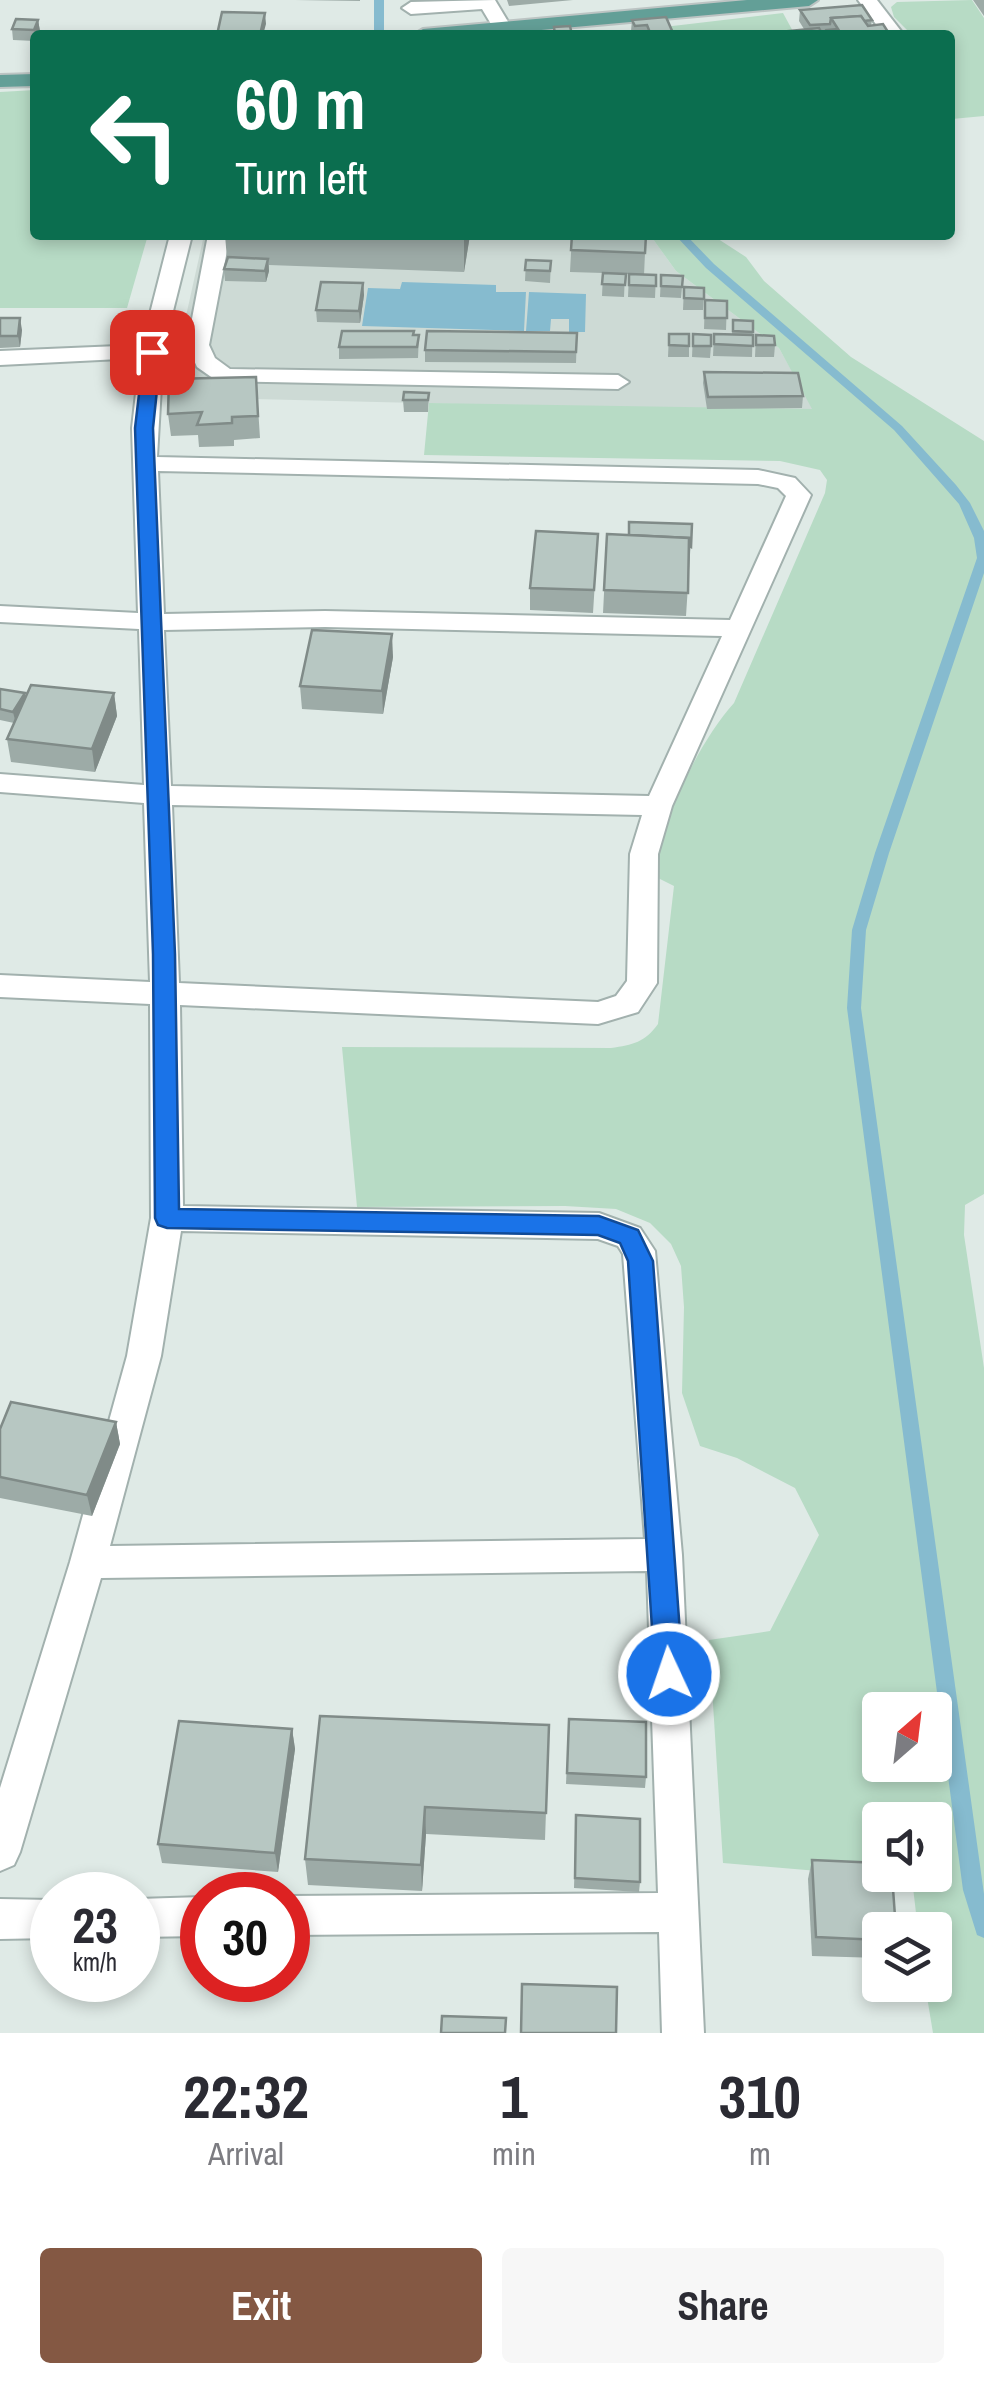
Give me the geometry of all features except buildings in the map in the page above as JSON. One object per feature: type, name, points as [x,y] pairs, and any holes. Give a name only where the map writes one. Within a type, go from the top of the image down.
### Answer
[{"type":"main road","points":[[467,30],[501,26],[576,28],[737,3],[810,0]]},
{"type":"main road","points":[[0,81],[30,80]]},
{"type":"street","points":[[867,0],[890,30]]},
{"type":"street","points":[[422,30],[409,4],[488,3],[501,26]]},
{"type":"street","points":[[0,1852],[88,1562],[144,1356],[167,1218],[165,994],[145,396],[180,240]]},
{"type":"street","points":[[218,240],[198,344],[205,362],[225,376],[618,382]]},
{"type":"street","points":[[0,358],[152,352]]},
{"type":"street","points":[[0,986],[598,1013],[627,1004],[642,983],[644,854],[658,806],[799,495],[796,488],[776,479],[146,464]]},
{"type":"street","points":[[0,614],[154,622],[324,619],[739,628]]},
{"type":"street","points":[[0,783],[159,795],[658,806]]},
{"type":"street","points":[[167,1218],[599,1226],[629,1237],[641,1261],[664,1555],[683,2033]]},
{"type":"street","points":[[88,1562],[664,1555]]},
{"type":"street","points":[[310,1916],[679,1912]]},
{"type":"street","points":[[0,1919],[30,1919]]},
{"type":"shaded area","points":[[203,240],[654,240],[676,271],[779,348],[813,409],[706,410],[168,397]]},
{"type":"green space","points":[[972,0],[984,18],[984,116],[955,119],[955,30],[907,30],[894,17],[891,7],[897,2]]},
{"type":"green space","points":[[783,13],[792,30],[666,30],[664,27]]},
{"type":"green space","points":[[30,90],[30,240],[147,240],[127,308],[0,308],[0,92]]},
{"type":"green space","points":[[654,240],[720,240],[746,257],[764,281],[851,357],[984,441],[984,1194],[965,1205],[964,1235],[984,1368],[984,2033],[933,2033],[928,2002],[952,2002],[952,1912],[916,1912],[914,1892],[952,1892],[952,1802],[862,1802],[862,1875],[723,1863],[709,1640],[770,1631],[819,1535],[795,1488],[737,1458],[700,1446],[682,1393],[681,1266],[671,1244],[650,1223],[616,1209],[357,1207],[342,1047],[611,1048],[638,1042],[658,1024],[674,886],[652,875],[664,831],[707,739],[734,703],[825,493],[827,480],[820,470],[780,461],[424,455],[429,403],[812,409],[779,348],[676,271]]},
{"type":"water","points":[[402,282],[496,285],[496,292],[526,292],[524,331],[362,326],[368,288],[400,289]]},
{"type":"water","points":[[529,292],[586,294],[585,332],[569,332],[569,319],[551,319],[550,331],[526,331]]},
{"type":"waterway","points":[[379,0],[379,30]]},
{"type":"waterway","points":[[685,240],[898,428],[964,503],[981,538],[983,558],[859,930],[854,1008],[973,1890],[984,1928]]},
{"type":"route","points":[[152,352],[144,428],[164,954],[167,1218],[599,1226],[629,1237],[641,1261],[664,1555],[669,1674]]}]
